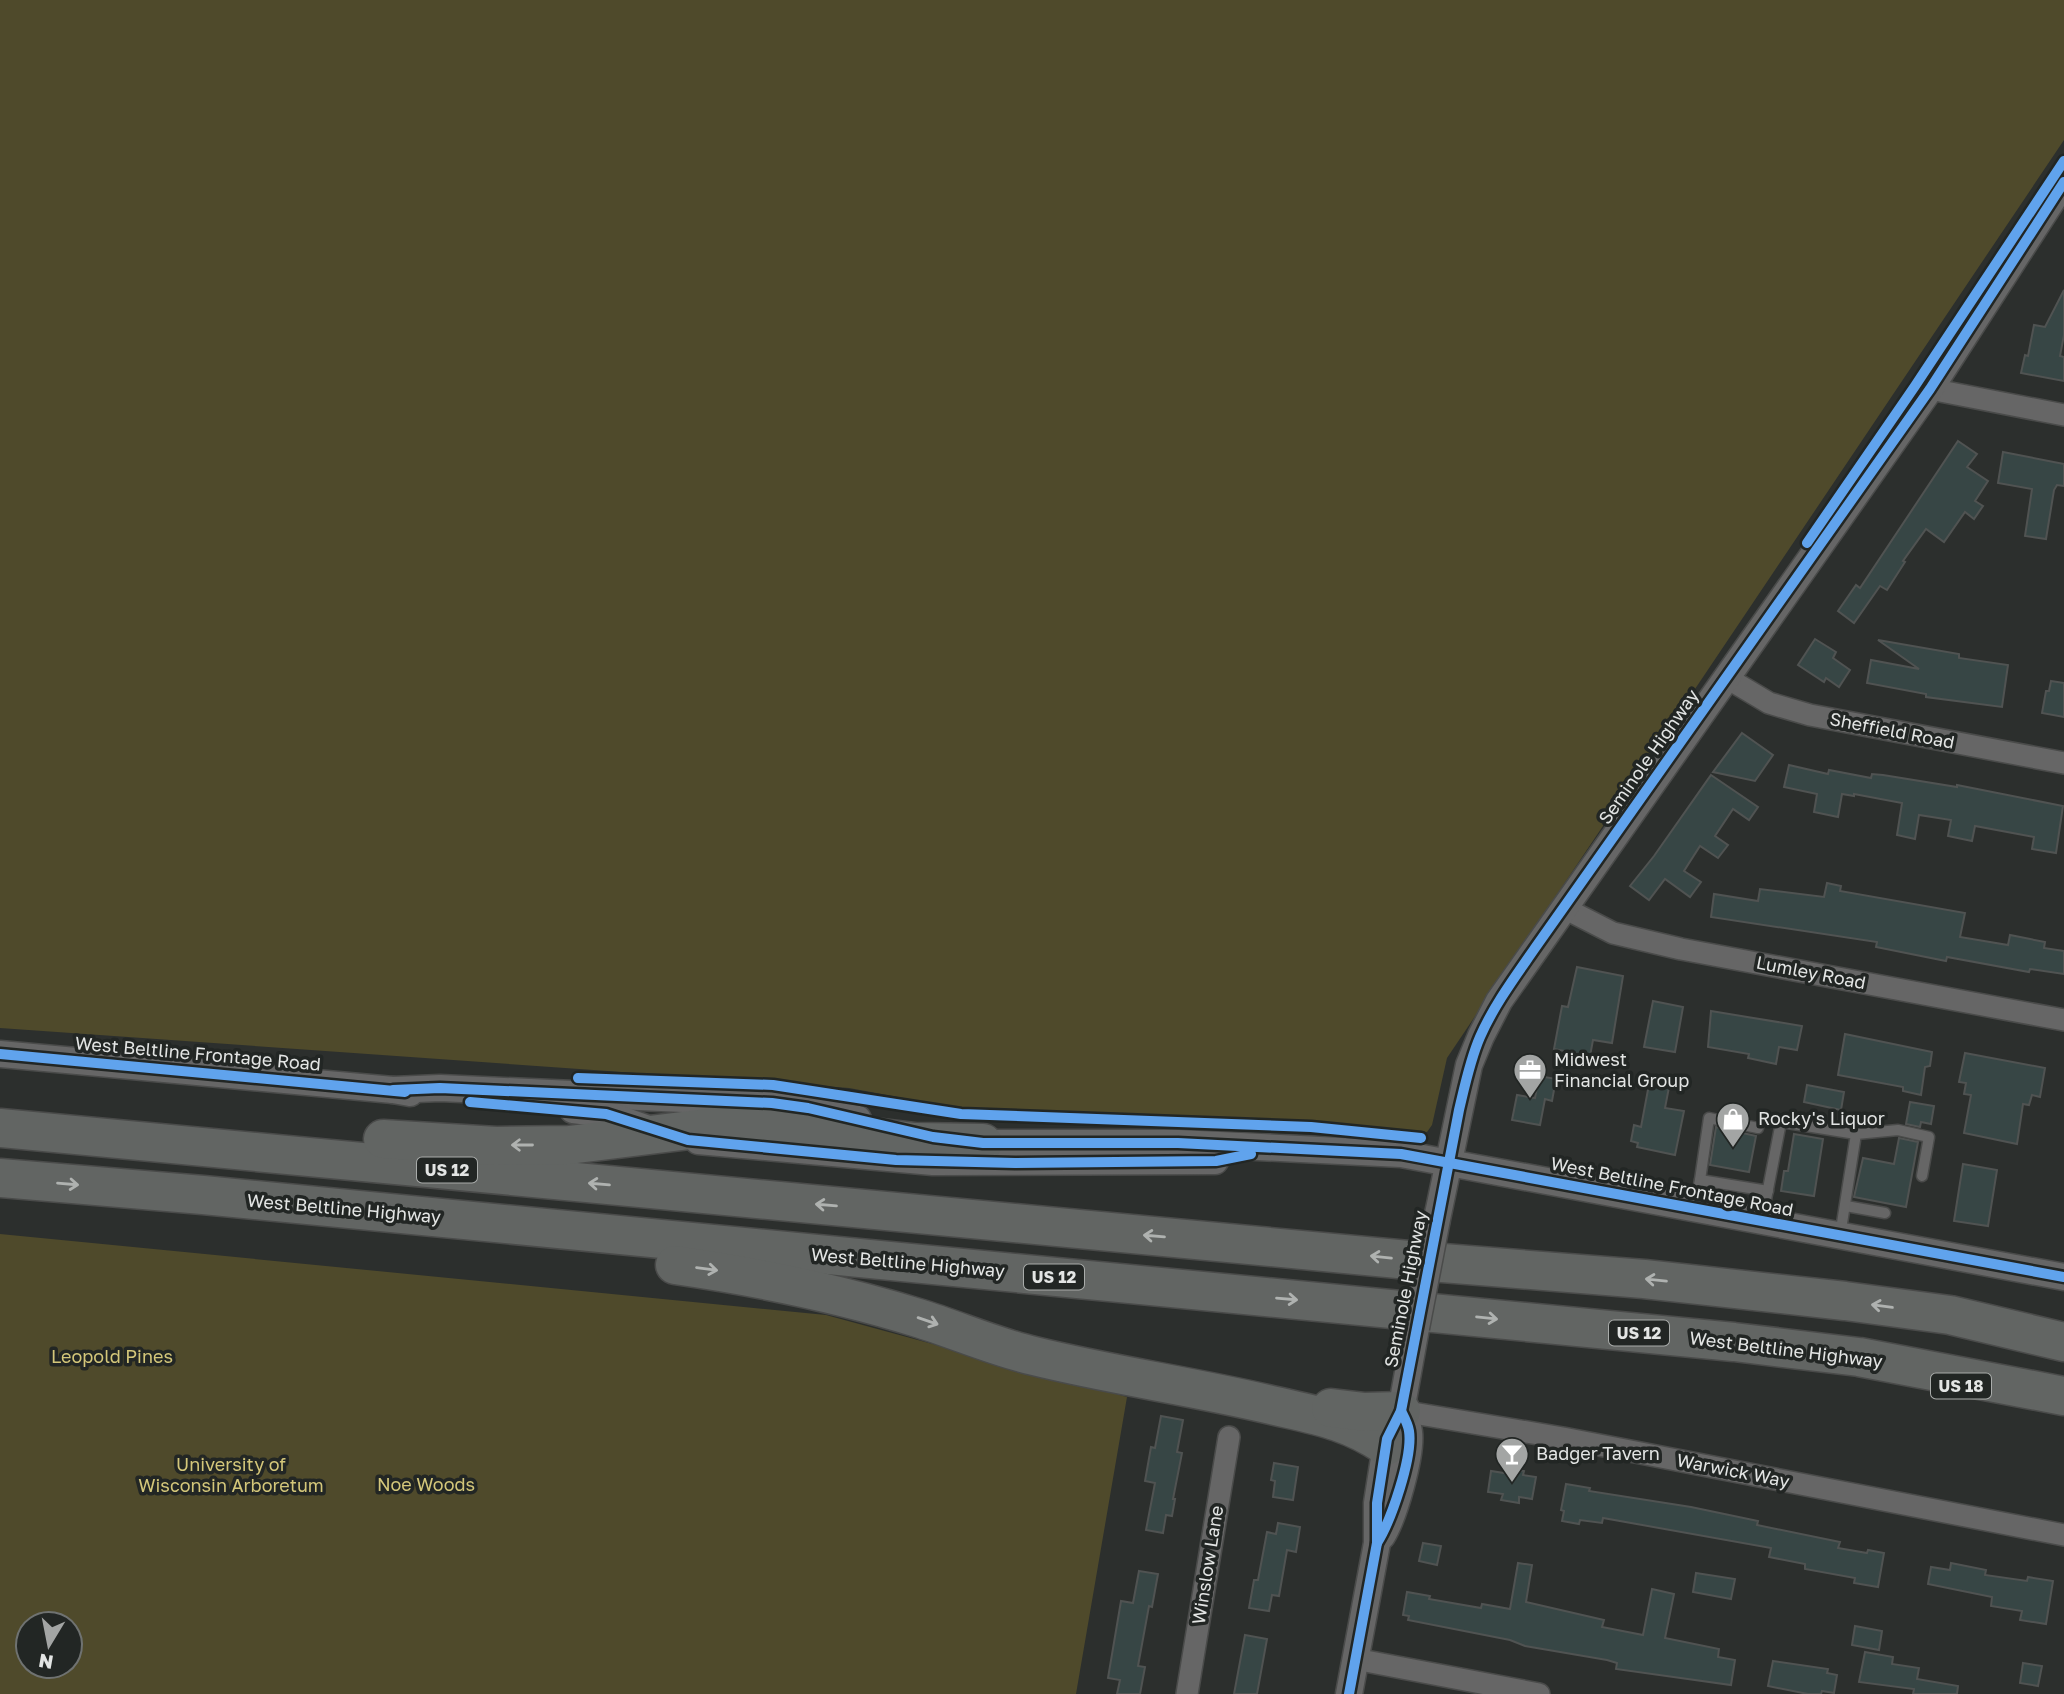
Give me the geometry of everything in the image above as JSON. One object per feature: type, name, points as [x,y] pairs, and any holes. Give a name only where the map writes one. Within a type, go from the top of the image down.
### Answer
[{"type":"highway","points":[[0,1123],[174,1127],[496,1146],[569,1145],[722,1126],[766,1124],[915,1142],[983,1143]]},
{"type":"highway","name":"US 12","points":[[0,1128],[1430,1262],[1644,1279],[1950,1315],[2064,1342]]},
{"type":"highway","name":"West Beltline Highway","points":[[0,1178],[203,1195],[1625,1331],[1859,1357],[2064,1396]]},
{"type":"highway","points":[[203,1195],[781,1282],[832,1293],[918,1318],[1030,1355],[1228,1395],[1352,1425],[1386,1446]]},
{"type":"highway","points":[[1950,1315],[2064,1332]]},
{"type":"highway","name":"US 18","points":[[1859,1357],[2064,1416]]},
{"type":"highway","points":[[1228,1395],[1360,1412],[1401,1411]]},
{"type":"street","name":"Seminole Highway","points":[[1349,1694],[1377,1543],[1376,1510],[1386,1446],[1389,1433],[1401,1411],[1469,1065],[1480,1036],[1499,1001],[1930,389],[2064,183]]},
{"type":"street","points":[[1930,389],[2064,415]]},
{"type":"street","name":"Sheffield Road","points":[[1727,678],[1769,703],[1810,715],[2064,763]]},
{"type":"street","name":"Lumley Road","points":[[1564,908],[1613,933],[1681,949],[2064,1020]]},
{"type":"street","name":"West Beltline Frontage Road","points":[[0,1054],[393,1090],[439,1099],[571,1109],[606,1114],[688,1140],[933,1162],[1216,1161],[1272,1149]]},
{"type":"street","name":"West Beltline Frontage Road","points":[[393,1090],[440,1088],[772,1103],[808,1108],[933,1137],[983,1143],[1178,1143],[1401,1154],[2064,1277]]},
{"type":"street","name":"Seminole Highway","points":[[1377,1543],[1389,1524],[1409,1444],[1409,1431],[1401,1411]]},
{"type":"street","name":"Warwick Way","points":[[1401,1411],[1563,1437],[2064,1535]]},
{"type":"street","name":"Winslow Lane","points":[[1186,1694],[1229,1437]]},
{"type":"street","points":[[1355,1659],[1539,1694]]},
{"type":"lane","points":[[1694,1210],[1709,1118],[1758,1128]]},
{"type":"lane","points":[[1762,1222],[1781,1122],[1856,1134],[1898,1130],[1929,1137],[1922,1176]]},
{"type":"lane","points":[[1840,1236],[1856,1134]]},
{"type":"lane","points":[[1700,1180],[1768,1191]]},
{"type":"lane","points":[[1846,1206],[1885,1213]]},
{"type":"green space","points":[[0,0],[2064,0],[2064,140],[1447,1058],[1432,1125],[1427,1132],[1420,1131],[1411,1135],[1312,1122],[963,1109],[849,1088],[0,1028]]},
{"type":"green space","name":"University of Wisconsin Arboretum","points":[[0,1234],[826,1315],[1127,1397],[1076,1694],[0,1694]]},
{"type":"building","points":[[2064,290],[2064,335],[2060,356],[2064,357],[2064,381],[2021,373],[2025,355],[2028,356],[2034,325],[2045,327]]},
{"type":"building","points":[[1958,441],[1977,454],[1967,467],[1988,481],[1975,501],[1983,506],[1974,519],[1965,512],[1944,542],[1926,529],[1903,561],[1905,562],[1887,590],[1880,586],[1854,623],[1838,611],[1856,585],[1860,588]]},
{"type":"building","points":[[2003,452],[2064,464],[2064,486],[2057,485],[2054,490],[2046,539],[2025,536],[2032,489],[1998,483]]},
{"type":"building","points":[[1815,639],[1836,652],[1833,658],[1850,670],[1839,687],[1826,678],[1824,682],[1798,665]]},
{"type":"building","points":[[1878,640],[1959,654],[1959,658],[2008,665],[2002,707],[1926,697],[1926,694],[1867,683],[1871,660],[1919,669]]},
{"type":"building","points":[[2051,681],[2064,683],[2064,717],[2042,713],[2046,691],[2049,691]]},
{"type":"building","points":[[1742,733],[1773,755],[1755,781],[1713,772]]},
{"type":"building","points":[[1789,765],[1828,774],[1829,770],[1871,778],[1872,774],[1957,785],[2063,806],[2056,853],[2032,849],[2034,837],[1975,826],[1972,841],[1948,836],[1951,820],[1919,815],[1915,839],[1897,835],[1902,803],[1854,794],[1842,794],[1838,817],[1814,812],[1817,794],[1784,787]]},
{"type":"building","points":[[1711,775],[1758,807],[1749,820],[1733,809],[1715,836],[1728,845],[1718,858],[1700,846],[1684,871],[1701,882],[1690,897],[1665,879],[1649,900],[1630,886]]},
{"type":"building","points":[[1827,883],[1841,886],[1840,891],[1965,913],[1960,937],[2008,945],[2010,935],[2045,942],[2044,948],[2064,951],[2064,974],[2030,969],[2029,972],[1947,957],[1946,961],[1876,947],[1877,942],[1711,917],[1714,894],[1758,901],[1760,889],[1824,897]]},
{"type":"building","points":[[1577,967],[1623,976],[1612,1043],[1593,1040],[1590,1056],[1554,1049],[1562,1006],[1568,1007]]},
{"type":"building","points":[[1653,1001],[1683,1007],[1675,1052],[1644,1047]]},
{"type":"building","points":[[1711,1011],[1802,1026],[1797,1050],[1779,1047],[1776,1064],[1748,1058],[1749,1054],[1708,1047]]},
{"type":"building","points":[[1845,1034],[1932,1052],[1930,1066],[1925,1067],[1921,1095],[1903,1091],[1903,1087],[1838,1075]]},
{"type":"building","points":[[1965,1053],[2045,1068],[2040,1097],[2032,1095],[2029,1105],[2023,1104],[2017,1144],[1964,1133],[1971,1095],[1964,1094],[1966,1083],[1959,1082]]},
{"type":"building","name":"Midwest Financial Group","points":[[1539,1076],[1556,1079],[1552,1101],[1545,1099],[1540,1125],[1512,1120],[1517,1095],[1535,1098]]},
{"type":"building","points":[[1650,1079],[1670,1082],[1665,1108],[1684,1111],[1675,1155],[1637,1147],[1638,1143],[1631,1141],[1634,1125],[1641,1127]]},
{"type":"building","points":[[1807,1085],[1844,1092],[1841,1110],[1804,1102]]},
{"type":"building","points":[[1910,1102],[1934,1106],[1931,1124],[1921,1122],[1920,1127],[1906,1124]]},
{"type":"building","name":"Rocky's Liquor","points":[[1716,1127],[1756,1136],[1749,1172],[1710,1165]]},
{"type":"building","points":[[1794,1134],[1823,1139],[1814,1196],[1781,1191],[1784,1171],[1788,1171]]},
{"type":"building","points":[[1899,1138],[1918,1142],[1906,1207],[1854,1197],[1863,1158],[1894,1164]]},
{"type":"building","points":[[1963,1164],[1997,1170],[1988,1226],[1954,1221]]},
{"type":"building","points":[[1161,1416],[1183,1420],[1177,1452],[1182,1453],[1172,1516],[1166,1515],[1163,1533],[1146,1530],[1155,1483],[1145,1481],[1151,1447],[1155,1448]]},
{"type":"building","points":[[1274,1463],[1298,1467],[1293,1500],[1273,1497],[1275,1481],[1271,1480]]},
{"type":"building","name":"Badger Tavern","points":[[1505,1468],[1524,1471],[1523,1475],[1536,1477],[1532,1499],[1519,1497],[1519,1503],[1501,1500],[1503,1494],[1488,1492],[1491,1471],[1504,1473]]},
{"type":"building","points":[[1566,1484],[1590,1488],[1589,1491],[1758,1521],[1757,1525],[1840,1542],[1838,1548],[1884,1553],[1878,1587],[1854,1583],[1855,1578],[1805,1569],[1805,1564],[1769,1557],[1771,1548],[1603,1518],[1602,1523],[1580,1520],[1579,1524],[1562,1521],[1564,1511],[1561,1510]]},
{"type":"building","points":[[1278,1523],[1300,1527],[1296,1552],[1287,1550],[1279,1596],[1272,1595],[1269,1611],[1249,1608],[1254,1580],[1258,1580],[1267,1532],[1276,1534]]},
{"type":"building","points":[[1423,1543],[1441,1546],[1437,1565],[1419,1561]]},
{"type":"building","points":[[1518,1563],[1532,1565],[1526,1602],[1604,1620],[1602,1627],[1643,1635],[1652,1589],[1674,1594],[1665,1638],[1719,1649],[1718,1657],[1735,1660],[1731,1685],[1616,1669],[1617,1663],[1607,1660],[1525,1646],[1510,1640],[1408,1620],[1409,1616],[1403,1615],[1407,1592],[1430,1596],[1429,1599],[1481,1608],[1482,1604],[1510,1609]]},
{"type":"building","points":[[1951,1563],[1986,1570],[1985,1575],[2027,1581],[2028,1577],[2053,1581],[2046,1624],[2020,1620],[2022,1611],[1991,1606],[1992,1597],[1928,1584],[1931,1567],[1950,1570]]},
{"type":"building","points":[[1139,1571],[1158,1574],[1138,1666],[1145,1667],[1140,1694],[1117,1694],[1120,1680],[1108,1678],[1121,1601],[1133,1603]]},
{"type":"building","points":[[1696,1573],[1735,1579],[1731,1599],[1693,1592]]},
{"type":"building","points":[[1855,1626],[1882,1631],[1879,1650],[1852,1645]]},
{"type":"building","points":[[1245,1635],[1267,1639],[1257,1694],[1234,1694]]},
{"type":"building","points":[[1865,1652],[1893,1657],[1892,1664],[1919,1668],[1917,1679],[1958,1686],[1957,1694],[1913,1694],[1914,1689],[1859,1682]]},
{"type":"building","points":[[1773,1661],[1828,1669],[1827,1673],[1837,1675],[1834,1693],[1822,1691],[1821,1694],[1808,1694],[1768,1686]]},
{"type":"building","points":[[2023,1663],[2042,1666],[2038,1686],[2020,1683]]},
{"type":"cycle path","points":[[1807,543],[2064,161]]},
{"type":"cycle path","points":[[1349,1694],[1377,1543],[1377,1503],[1387,1439],[1401,1411],[1459,1110],[1480,1037],[1505,991],[1930,389],[2064,182]]},
{"type":"cycle path","points":[[0,1054],[405,1092]]},
{"type":"cycle path","points":[[578,1078],[773,1085],[961,1114],[1311,1127],[1421,1138]]},
{"type":"cycle path","points":[[393,1090],[440,1088],[772,1103],[808,1108],[933,1137],[983,1143],[1178,1143],[1401,1154],[2064,1277]]},
{"type":"cycle path","points":[[470,1102],[606,1114],[688,1140],[896,1160],[1015,1163],[1216,1161],[1251,1154]]},
{"type":"cycle path","points":[[1377,1543],[1394,1505],[1408,1456],[1409,1431],[1401,1411]]},
{"type":"place","name":"Midwest Financial Group","points":[[1530,1100]]},
{"type":"place","name":"Rocky's Liquor","points":[[1733,1149]]},
{"type":"place","name":"Badger Tavern","points":[[1512,1484]]},
{"type":"park label","name":"Leopold Pines","points":[[112,1357]]},
{"type":"park label","name":"Noe Woods","points":[[426,1485]]}]
